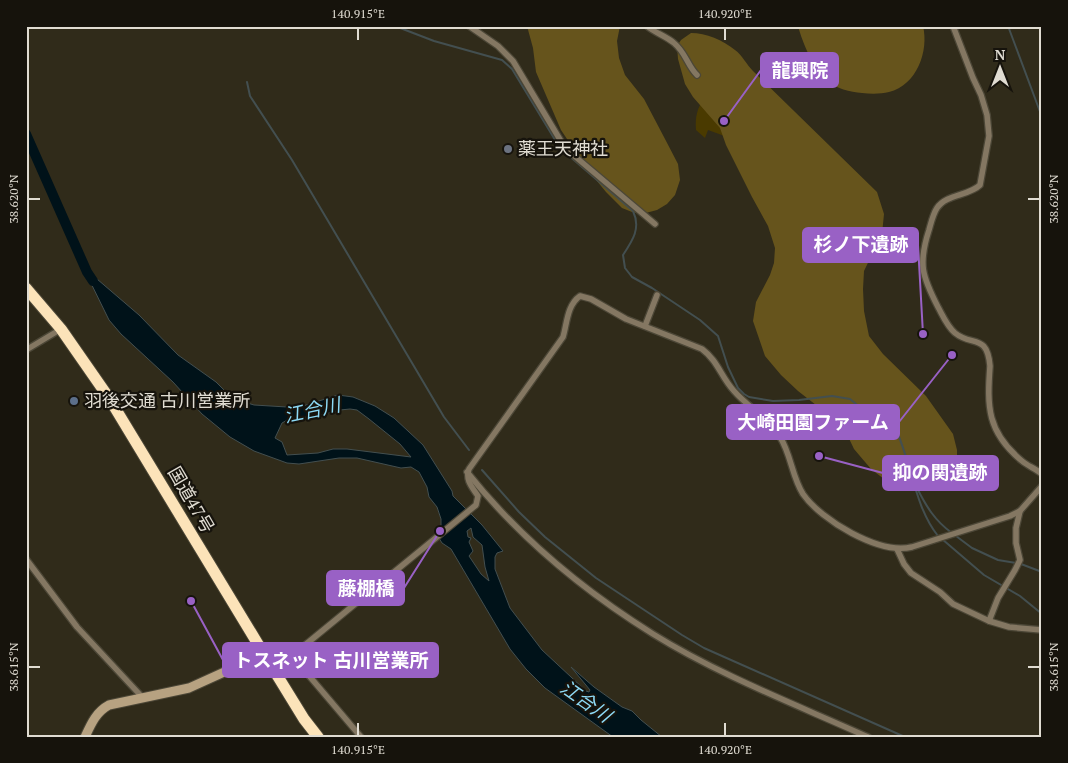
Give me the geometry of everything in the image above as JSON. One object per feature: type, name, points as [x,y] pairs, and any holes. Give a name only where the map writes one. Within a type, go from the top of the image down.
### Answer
[{"type":"highway","name":"国道47号","points":[[26,288],[61,329],[109,398],[304,719],[318,737]]},
{"type":"main road","points":[[85,737],[102,708],[189,688],[264,654]]},
{"type":"street","points":[[469,26],[498,46],[513,61],[566,148],[655,224]]},
{"type":"street","points":[[647,26],[673,42],[686,55],[690,66],[697,75]]},
{"type":"street","points":[[953,26],[981,95],[987,115],[989,136],[980,185],[970,193],[943,202],[934,213],[922,257],[925,278],[941,313],[953,331],[959,336],[982,343],[985,346],[990,358],[989,410],[998,434],[1023,462],[1042,474]]},
{"type":"street","points":[[645,326],[657,295]]},
{"type":"street","points":[[361,737],[294,658],[294,654],[476,505],[478,496],[468,482],[467,472],[563,337],[568,313],[576,298],[580,296],[591,299],[626,319],[702,349],[711,356],[735,392],[766,420],[781,438],[788,451],[799,486],[808,500],[851,534],[897,549],[912,547],[1010,516],[1020,511],[1042,486]]},
{"type":"street","points":[[26,350],[61,329]]},
{"type":"street","points":[[467,472],[522,533],[568,572],[653,634],[713,667],[868,737]]},
{"type":"street","points":[[988,621],[998,598],[1020,560],[1016,543],[1016,528],[1020,511]]},
{"type":"street","points":[[897,549],[910,573],[940,592],[954,604],[988,621],[1009,628],[1042,630]]},
{"type":"street","points":[[26,559],[77,627],[143,698]]},
{"type":"shaded area","points":[[527,26],[620,26],[617,41],[619,58],[625,75],[644,99],[678,164],[680,180],[675,195],[667,204],[657,210],[642,214],[622,208],[587,169],[561,130],[536,72],[533,48]]},
{"type":"shaded area","points":[[798,26],[923,26],[924,46],[922,56],[914,75],[899,88],[879,93],[848,91],[831,83],[817,69],[806,48]]},
{"type":"shaded area","points":[[691,33],[703,34],[714,38],[738,52],[753,71],[877,192],[884,214],[882,234],[864,271],[863,289],[864,311],[869,336],[883,354],[926,396],[953,434],[957,450],[957,476],[951,483],[943,487],[911,489],[897,486],[884,479],[871,469],[854,449],[843,426],[798,391],[765,356],[753,321],[756,302],[774,263],[775,248],[768,226],[726,145],[720,128],[693,97],[685,84],[678,59],[677,46],[681,40]]},
{"type":"shaded area","points":[[705,97],[730,138],[708,130],[705,138],[696,130],[697,113]]},
{"type":"water","points":[[83,267],[139,315],[178,355],[241,401],[254,405],[287,407],[303,406],[338,395],[353,397],[375,406],[394,418],[423,445],[452,491],[453,496],[482,525],[503,551],[497,553],[495,557],[495,569],[510,608],[542,650],[586,691],[589,692],[590,690],[571,667],[594,687],[622,707],[632,711],[662,737],[613,737],[545,688],[526,669],[510,649],[451,549],[442,543],[437,535],[441,519],[437,507],[429,497],[427,487],[419,472],[411,467],[401,468],[357,458],[339,458],[299,464],[287,463],[254,451],[230,437],[202,414],[173,382],[121,334],[109,320]],"holes":[[[350,409],[357,410],[369,419],[400,444],[411,457],[347,449],[287,455],[282,442],[275,438],[282,423],[289,419]],[[471,528],[473,537],[482,545],[489,581],[481,574],[469,556],[473,551],[469,542],[471,538],[468,537],[467,531]]]},
{"type":"waterway","points":[[395,26],[434,41],[502,60],[512,69],[560,148],[633,211],[636,223],[635,234],[623,255],[625,268],[632,277],[700,320],[718,336],[728,367],[738,388],[749,397],[773,401],[832,396],[850,399],[877,426],[897,432],[924,512],[938,536]]},
{"type":"waterway","points":[[1008,26],[1042,117]]},
{"type":"waterway","points":[[247,82],[250,96],[292,160],[444,417],[469,450]]},
{"type":"waterway","name":"江合川","points":[[26,134],[87,272],[93,281]]},
{"type":"waterway","points":[[482,470],[519,512],[545,537],[596,578],[682,635],[704,648],[905,737]]},
{"type":"waterway","points":[[917,488],[932,513],[952,533]]},
{"type":"waterway","points":[[956,536],[972,548],[998,560],[1016,563]]},
{"type":"waterway","points":[[942,539],[984,575],[1020,596],[1042,614]]},
{"type":"waterway","points":[[1021,564],[1042,572]]},
{"type":"waterway","points":[[26,733],[28,737]]},
{"type":"place","name":"龍興院","points":[[724,121]]},
{"type":"place","name":"薬王天神社","points":[[508,149]]},
{"type":"place","name":"杉ノ下遺跡","points":[[923,334]]},
{"type":"place","name":"大崎田園ファーム","points":[[952,355]]},
{"type":"place","name":"羽後交通 古川営業所","points":[[74,401]]},
{"type":"place","name":"抑の関遺跡","points":[[819,456]]},
{"type":"place","name":"藤棚橋","points":[[440,531]]},
{"type":"place","name":"トスネット 古川営業所","points":[[191,601]]}]
